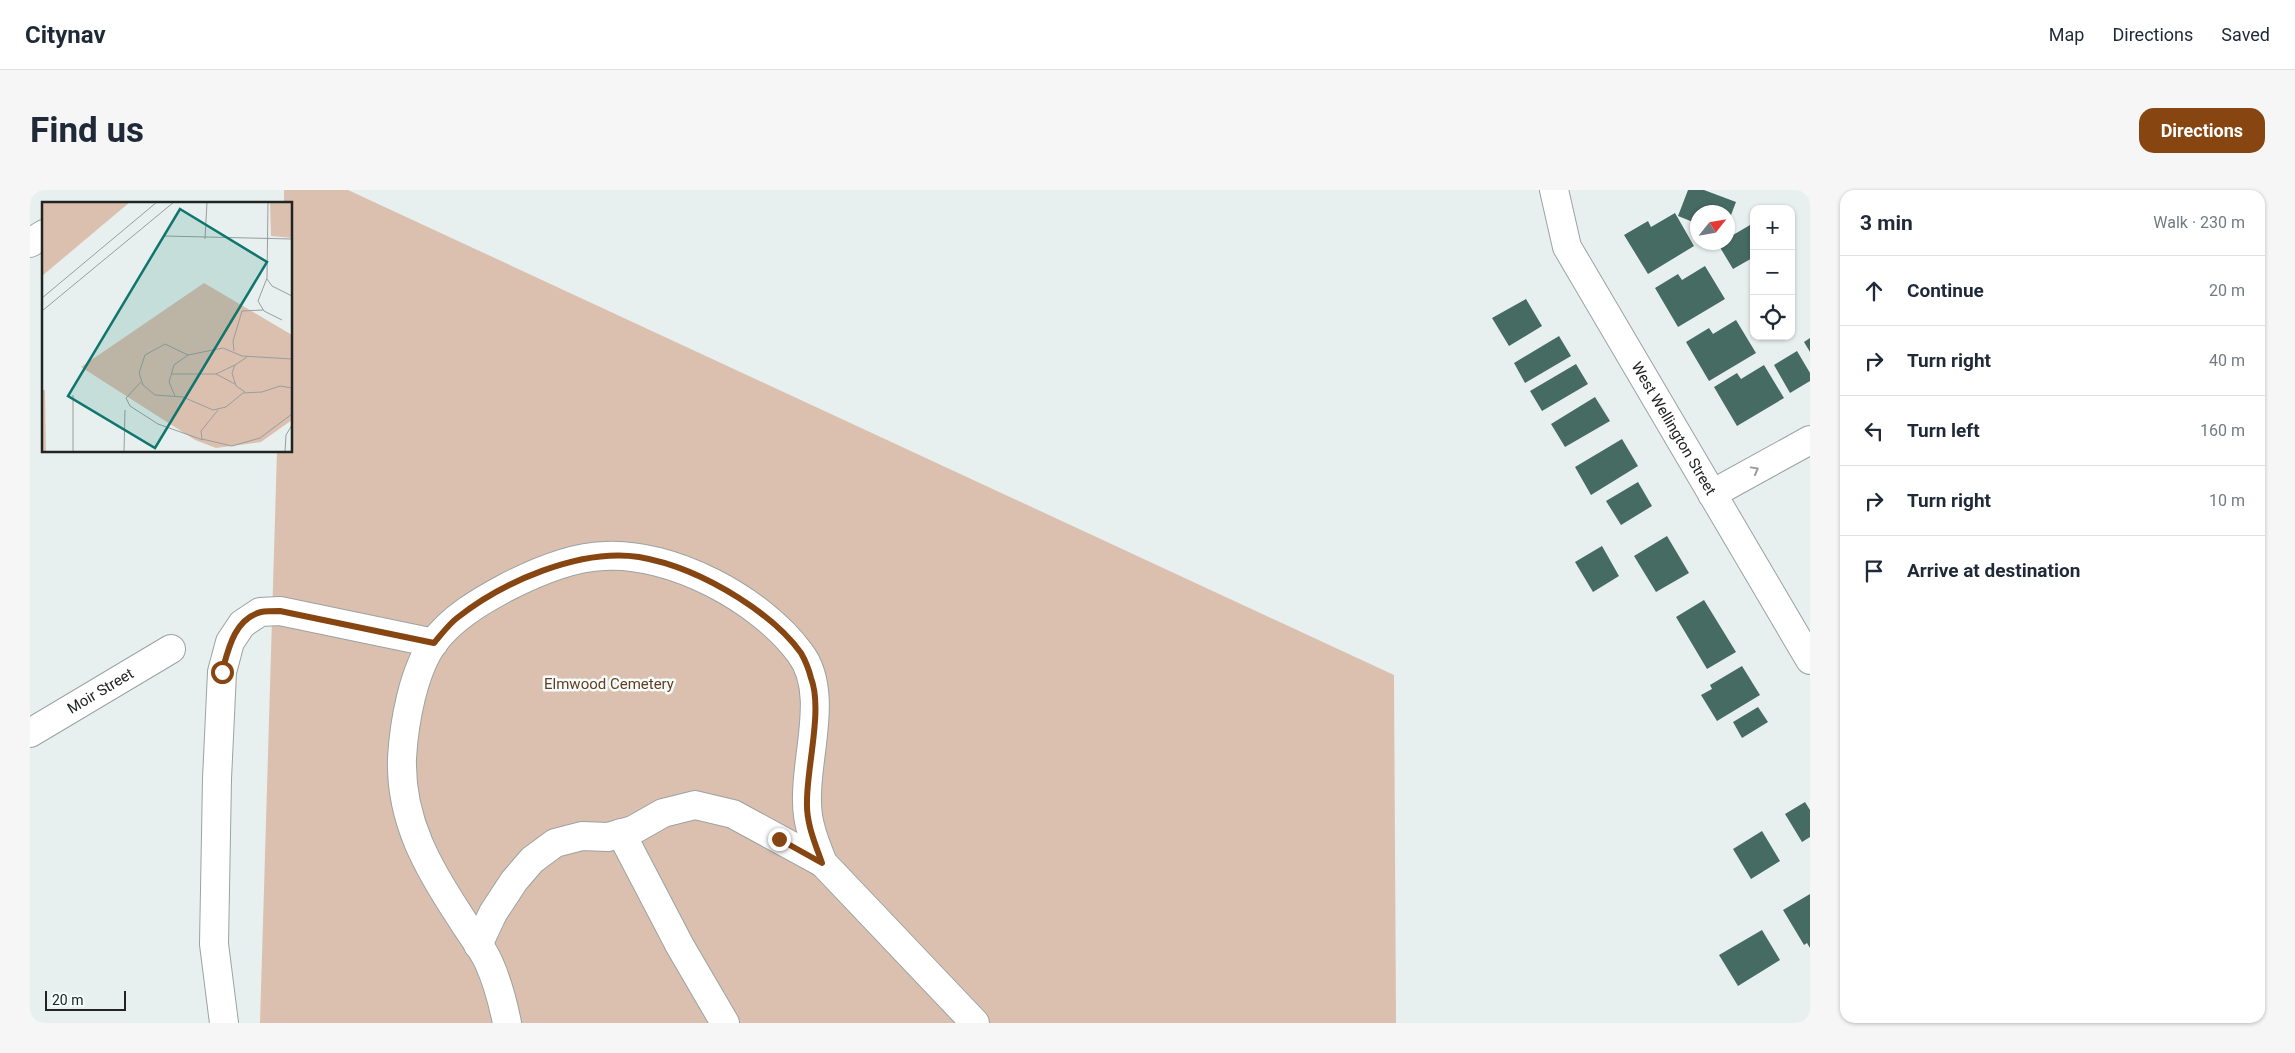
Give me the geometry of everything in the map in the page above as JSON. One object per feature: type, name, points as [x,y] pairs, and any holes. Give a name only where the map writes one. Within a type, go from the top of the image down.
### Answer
[{"type":"street","name":"West Wellington Street","points":[[1554,190],[1567,247],[1810,660]]},
{"type":"street","points":[[30,242],[42,235]]},
{"type":"street","points":[[1712,494],[1810,440]]},
{"type":"street","points":[[507,1023],[504,1006],[488,961],[432,872],[412,831],[405,797],[402,759],[408,714],[419,674],[434,643],[456,619],[487,598],[521,580],[560,565],[603,556],[638,557],[673,566],[718,585],[761,613],[801,654],[812,680],[815,710],[806,803],[811,834],[822,863]]},
{"type":"street","points":[[224,1023],[214,944],[217,779],[222,672],[230,642],[242,624],[260,612],[280,611],[434,643]]},
{"type":"street","name":"Moir Street","points":[[30,733],[171,650]]},
{"type":"street","points":[[478,945],[493,913],[514,881],[532,860],[555,843],[582,836],[608,837],[633,830],[663,813],[696,805],[733,814],[822,863],[975,1023]]},
{"type":"street","points":[[621,833],[680,946],[725,1023]]},
{"type":"green space","name":"Elmwood Cemetery","points":[[284,190],[348,190],[1394,675],[1396,1023],[260,1023],[277,452],[292,452],[292,202],[284,202]]},
{"type":"building","points":[[1688,190],[1704,190],[1736,202],[1735,205],[1690,205],[1690,221],[1678,216]]},
{"type":"building","points":[[1675,213],[1690,239],[1690,248],[1648,274],[1624,235],[1648,221],[1651,227]]},
{"type":"building","points":[[1750,225],[1750,259],[1733,269],[1722,250],[1735,250],[1735,234]]},
{"type":"building","points":[[1705,266],[1725,299],[1678,327],[1655,288],[1678,274],[1682,280]]},
{"type":"building","points":[[1526,299],[1542,326],[1509,346],[1492,318]]},
{"type":"building","points":[[1736,320],[1756,353],[1709,381],[1686,342],[1709,328],[1713,334]]},
{"type":"building","points":[[1559,336],[1571,356],[1525,383],[1514,363]]},
{"type":"building","points":[[1810,338],[1810,352],[1804,342]]},
{"type":"building","points":[[1797,351],[1810,373],[1810,381],[1790,393],[1774,365]]},
{"type":"building","points":[[1576,364],[1588,384],[1542,411],[1530,391]]},
{"type":"building","points":[[1764,365],[1784,398],[1737,426],[1714,387],[1737,373],[1741,379]]},
{"type":"building","points":[[1595,397],[1610,421],[1565,447],[1551,424]]},
{"type":"building","points":[[1622,439],[1638,466],[1591,495],[1575,467]]},
{"type":"building","points":[[1638,482],[1652,506],[1621,525],[1606,501]]},
{"type":"building","points":[[1667,536],[1689,573],[1656,592],[1634,556]]},
{"type":"building","points":[[1602,546],[1619,576],[1593,592],[1575,562]]},
{"type":"building","points":[[1704,600],[1736,652],[1707,669],[1676,617]]},
{"type":"building","points":[[1742,666],[1760,695],[1717,721],[1701,695],[1712,689],[1710,685]]},
{"type":"building","points":[[1758,707],[1768,722],[1742,738],[1733,722]]},
{"type":"building","points":[[1805,802],[1810,810],[1810,837],[1802,842],[1785,814]]},
{"type":"building","points":[[1762,831],[1780,861],[1751,879],[1733,849]]},
{"type":"building","points":[[1810,894],[1810,948],[1807,943],[1804,945],[1783,910]]},
{"type":"building","points":[[1762,930],[1780,960],[1738,986],[1719,955]]},
{"type":"route","points":[[222,672],[230,642],[242,624],[260,612],[280,611],[434,643],[456,619],[487,598],[521,580],[560,565],[603,556],[638,557],[673,566],[718,585],[761,613],[801,654],[812,680],[815,710],[806,803],[811,834],[822,863],[779,839]]}]
